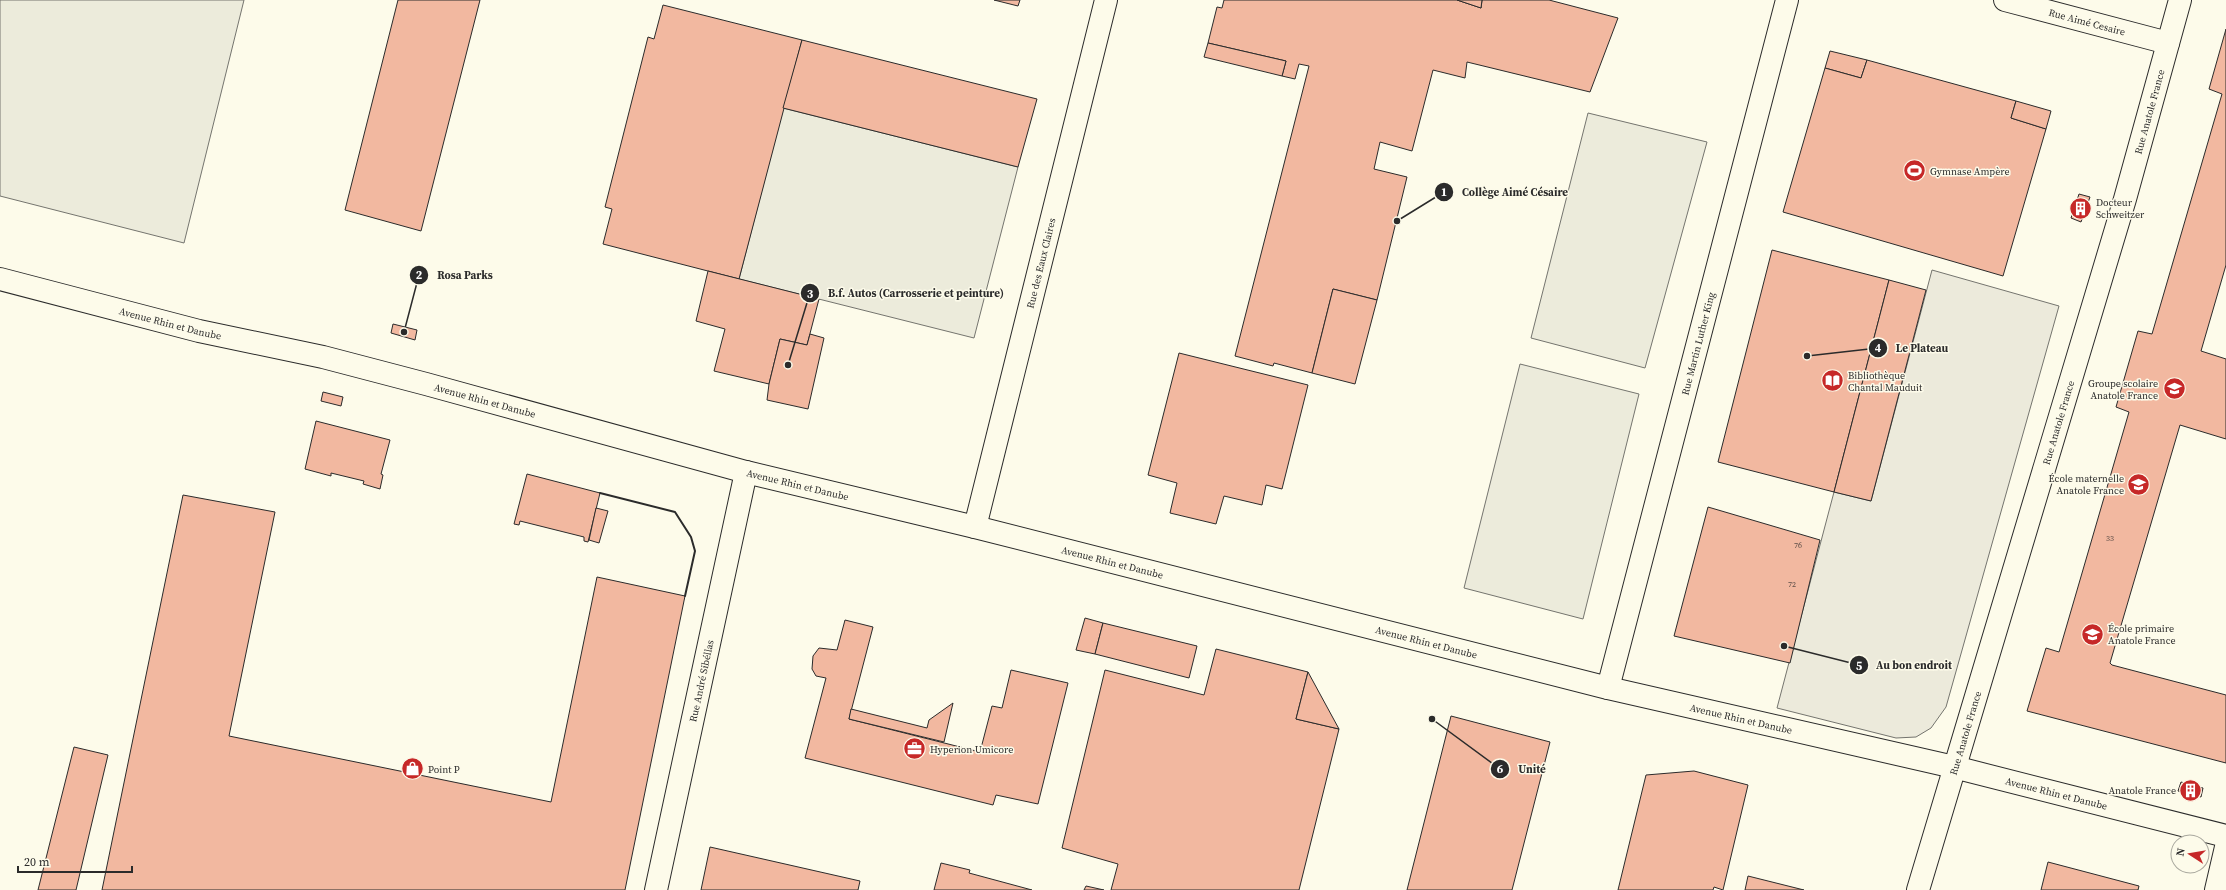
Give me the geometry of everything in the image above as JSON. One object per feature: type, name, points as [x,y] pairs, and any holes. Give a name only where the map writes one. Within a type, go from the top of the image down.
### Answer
[{"type":"street","name":"Rue des Eaux Claires","points":[[975,527],[1106,0]]},
{"type":"street","name":"Rue Martin Luther King","points":[[1608,688],[1787,0]]},
{"type":"street","name":"Rue Aimé Cesaire","points":[[2006,0],[2168,43]]},
{"type":"street","name":"Rue Anatole France","points":[[1918,890],[2122,206],[2180,0]]},
{"type":"street","name":"Avenue Rhin et Danube","points":[[0,279],[199,331],[323,358],[419,382],[746,472],[975,527],[1608,688],[1954,767],[2226,836]]},
{"type":"street","name":"Rue André Sibéllas","points":[[656,890],[746,472]]},
{"type":"street","points":[[2216,890],[2226,847]]},
{"type":"shaded area","points":[[0,0],[244,0],[184,243],[0,196]]},
{"type":"shaded area","points":[[783,108],[1018,167],[974,338],[739,279]]},
{"type":"shaded area","points":[[1588,113],[1707,142],[1645,368],[1531,338]]},
{"type":"shaded area","points":[[1932,270],[2059,306],[1946,707],[1931,728],[1916,737],[1896,738],[1777,708],[1834,492],[1871,501]]},
{"type":"shaded area","points":[[1520,364],[1639,394],[1583,619],[1464,588]]},
{"type":"building","points":[[398,0],[480,0],[421,231],[345,210]]},
{"type":"building","points":[[994,0],[1020,0],[1018,6]]},
{"type":"building","points":[[1224,0],[1457,0],[1481,8],[1482,0],[1549,0],[1618,18],[1590,92],[1467,62],[1465,78],[1433,70],[1412,151],[1380,142],[1374,169],[1407,177],[1377,300],[1333,289],[1312,373],[1274,363],[1273,366],[1235,356],[1309,66],[1299,64],[1295,79],[1282,76],[1286,61],[1208,43],[1217,7],[1222,8]]},
{"type":"building","points":[[1457,0],[1482,0],[1481,8]]},
{"type":"building","points":[[663,5],[802,40],[739,279],[603,244],[612,209],[605,207],[648,37],[654,39]]},
{"type":"building","points":[[2226,29],[2226,265],[2201,351],[2226,359],[2226,439],[2180,425],[2110,663],[2112,665],[2226,695],[2226,763],[2027,711],[2046,648],[2059,652],[2129,412],[2116,407],[2138,331],[2152,334],[2222,94],[2209,89]]},
{"type":"building","points":[[802,40],[1037,99],[1018,167],[783,108]]},
{"type":"building","points":[[1208,43],[1286,61],[1282,76],[1204,57]]},
{"type":"building","points":[[1830,51],[1867,60],[1861,78],[1825,68]]},
{"type":"building","name":"Gymnase Ampère","points":[[1867,60],[2016,101],[2011,118],[2046,129],[2003,276],[1783,212],[1825,68],[1861,78]]},
{"type":"building","points":[[2016,101],[2051,111],[2046,129],[2011,118]]},
{"type":"building","name":"Docteur Schweitzer","points":[[2079,194],[2090,197],[2081,222],[2071,218]]},
{"type":"building","points":[[1772,250],[1889,280],[1834,492],[1718,462]]},
{"type":"building","points":[[708,271],[819,299],[807,345],[780,339],[769,384],[714,371],[725,329],[696,321]]},
{"type":"building","points":[[1889,280],[1926,290],[1871,501],[1834,492]]},
{"type":"building","points":[[1333,289],[1377,300],[1355,384],[1312,373]]},
{"type":"building","points":[[393,324],[417,330],[415,340],[391,333]]},
{"type":"building","points":[[810,334],[824,338],[808,409],[767,400],[769,384],[780,339],[807,345]]},
{"type":"building","points":[[1179,353],[1308,385],[1282,489],[1266,485],[1262,505],[1224,496],[1216,524],[1170,513],[1177,483],[1148,475]]},
{"type":"building","points":[[323,392],[343,397],[341,406],[321,401]]},
{"type":"building","points":[[316,421],[390,440],[381,474],[383,475],[380,489],[363,484],[364,481],[331,473],[331,476],[305,469]]},
{"type":"building","points":[[527,474],[600,493],[588,542],[584,541],[584,537],[520,521],[519,525],[514,524]]},
{"type":"building","points":[[183,495],[275,512],[229,736],[551,802],[597,577],[685,596],[625,890],[102,890]]},
{"type":"building","points":[[1708,507],[1820,540],[1790,663],[1674,636]]},
{"type":"building","points":[[596,508],[608,511],[599,543],[589,540]]},
{"type":"building","points":[[1085,618],[1103,623],[1095,654],[1076,650]]},
{"type":"building","points":[[845,620],[873,627],[849,719],[980,752],[992,706],[1002,708],[1011,670],[1068,683],[1038,804],[996,795],[993,805],[805,758],[826,678],[816,676],[812,669],[813,656],[819,648],[837,650]]},
{"type":"building","points":[[1103,623],[1197,646],[1189,678],[1095,654]]},
{"type":"building","points":[[1216,649],[1308,672],[1296,719],[1339,729],[1299,890],[1111,890],[1118,864],[1062,848],[1105,670],[1204,695]]},
{"type":"building","points":[[1308,672],[1339,729],[1296,719]]},
{"type":"building","points":[[953,703],[944,742],[849,719],[851,709],[927,728],[929,720]]},
{"type":"building","points":[[1451,716],[1550,742],[1512,890],[1407,890]]},
{"type":"building","points":[[74,747],[108,755],[76,890],[38,890]]},
{"type":"building","points":[[1694,771],[1748,785],[1723,890],[1714,887],[1713,890],[1618,890],[1646,775]]},
{"type":"building","name":"Anatole France","points":[[2181,782],[2203,788],[2201,797],[2178,791]]},
{"type":"building","points":[[710,847],[860,881],[858,890],[701,890]]},
{"type":"building","points":[[2048,862],[2139,886],[2138,890],[2041,890]]},
{"type":"building","points":[[941,863],[970,870],[969,873],[1032,890],[934,890]]},
{"type":"building","points":[[1748,876],[1804,890],[1745,890]]},
{"type":"building","points":[[1086,886],[1104,890],[1084,890]]},
{"type":"wall","points":[[600,493],[675,512],[691,537],[695,551],[685,596]]},
{"type":"place","name":"Gymnase Ampère","points":[[1915,171]]},
{"type":"place","name":"Docteur Schweitzer","points":[[2080,208]]},
{"type":"place","name":"Collège Aimé Césaire","points":[[1397,221]]},
{"type":"place","name":"Rosa Parks","points":[[404,332]]},
{"type":"place","name":"Le Plateau","points":[[1807,356]]},
{"type":"place","name":"B.f. Autos (Carrosserie et peinture)","points":[[788,365]]},
{"type":"place","name":"Bibliothèque Chantal Mauduit","points":[[1833,381]]},
{"type":"place","name":"Groupe scolaire Anatole France","points":[[2174,389]]},
{"type":"place","name":"École maternelle Anatole France","points":[[2139,484]]},
{"type":"place","name":"École primaire Anatole France","points":[[2092,634]]},
{"type":"place","name":"Au bon endroit","points":[[1784,646]]},
{"type":"place","name":"Unité","points":[[1432,719]]},
{"type":"place","name":"Hyperion Umicore","points":[[915,749]]},
{"type":"place","name":"Point P","points":[[413,769]]},
{"type":"place","name":"Anatole France","points":[[2191,790]]}]
